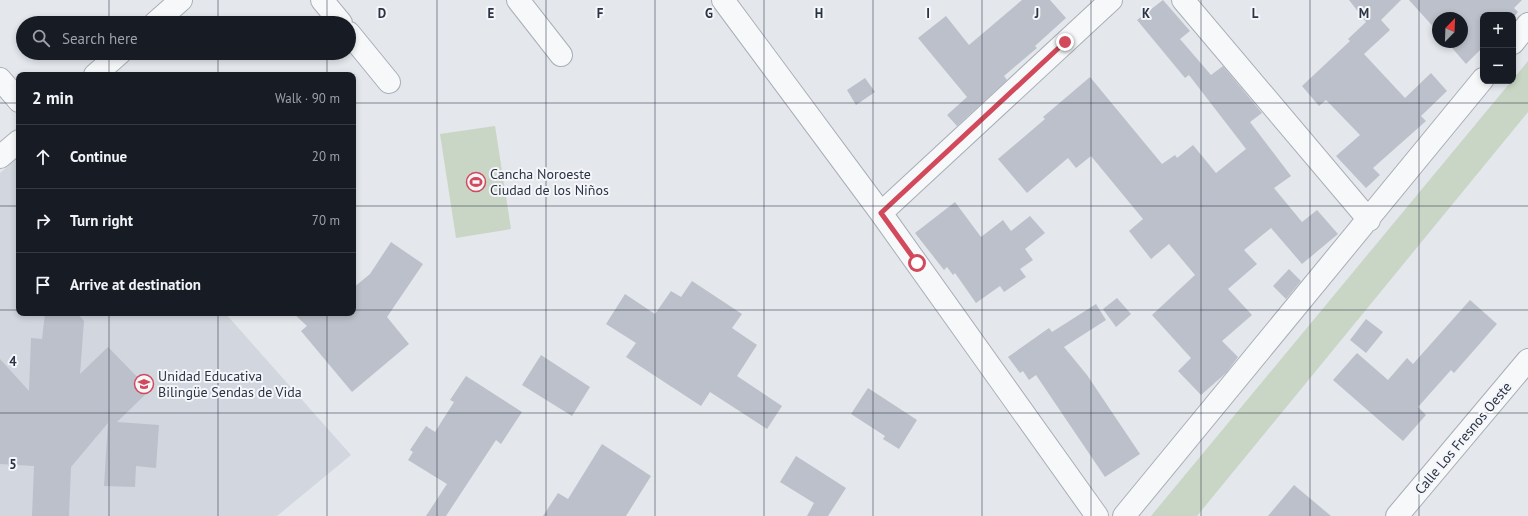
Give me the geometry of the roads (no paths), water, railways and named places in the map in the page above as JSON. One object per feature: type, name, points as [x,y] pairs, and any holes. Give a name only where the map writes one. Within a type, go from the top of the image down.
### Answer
[{"type":"street","points":[[163,16],[181,0]]},
{"type":"street","points":[[322,0],[335,16]]},
{"type":"street","points":[[518,0],[561,55]]},
{"type":"street","points":[[723,0],[881,213],[1097,516]]},
{"type":"street","points":[[881,213],[1111,0]]},
{"type":"street","points":[[1183,0],[1369,220]]},
{"type":"street","points":[[1516,39],[1528,24]]},
{"type":"street","points":[[356,42],[389,82]]},
{"type":"street","points":[[98,72],[112,60]]},
{"type":"street","points":[[0,79],[16,98]]},
{"type":"street","points":[[1124,516],[1369,220],[1480,83]]},
{"type":"street","points":[[0,157],[16,144]]},
{"type":"street","name":"Calle Los Fresnos Oeste","points":[[1397,516],[1528,360]]},
{"type":"place","name":"Cancha Noroeste Ciudad de los Niños","points":[[476,182]]},
{"type":"place","name":"Unidad Educativa Bilingüe Sendas de Vida","points":[[144,384]]}]
